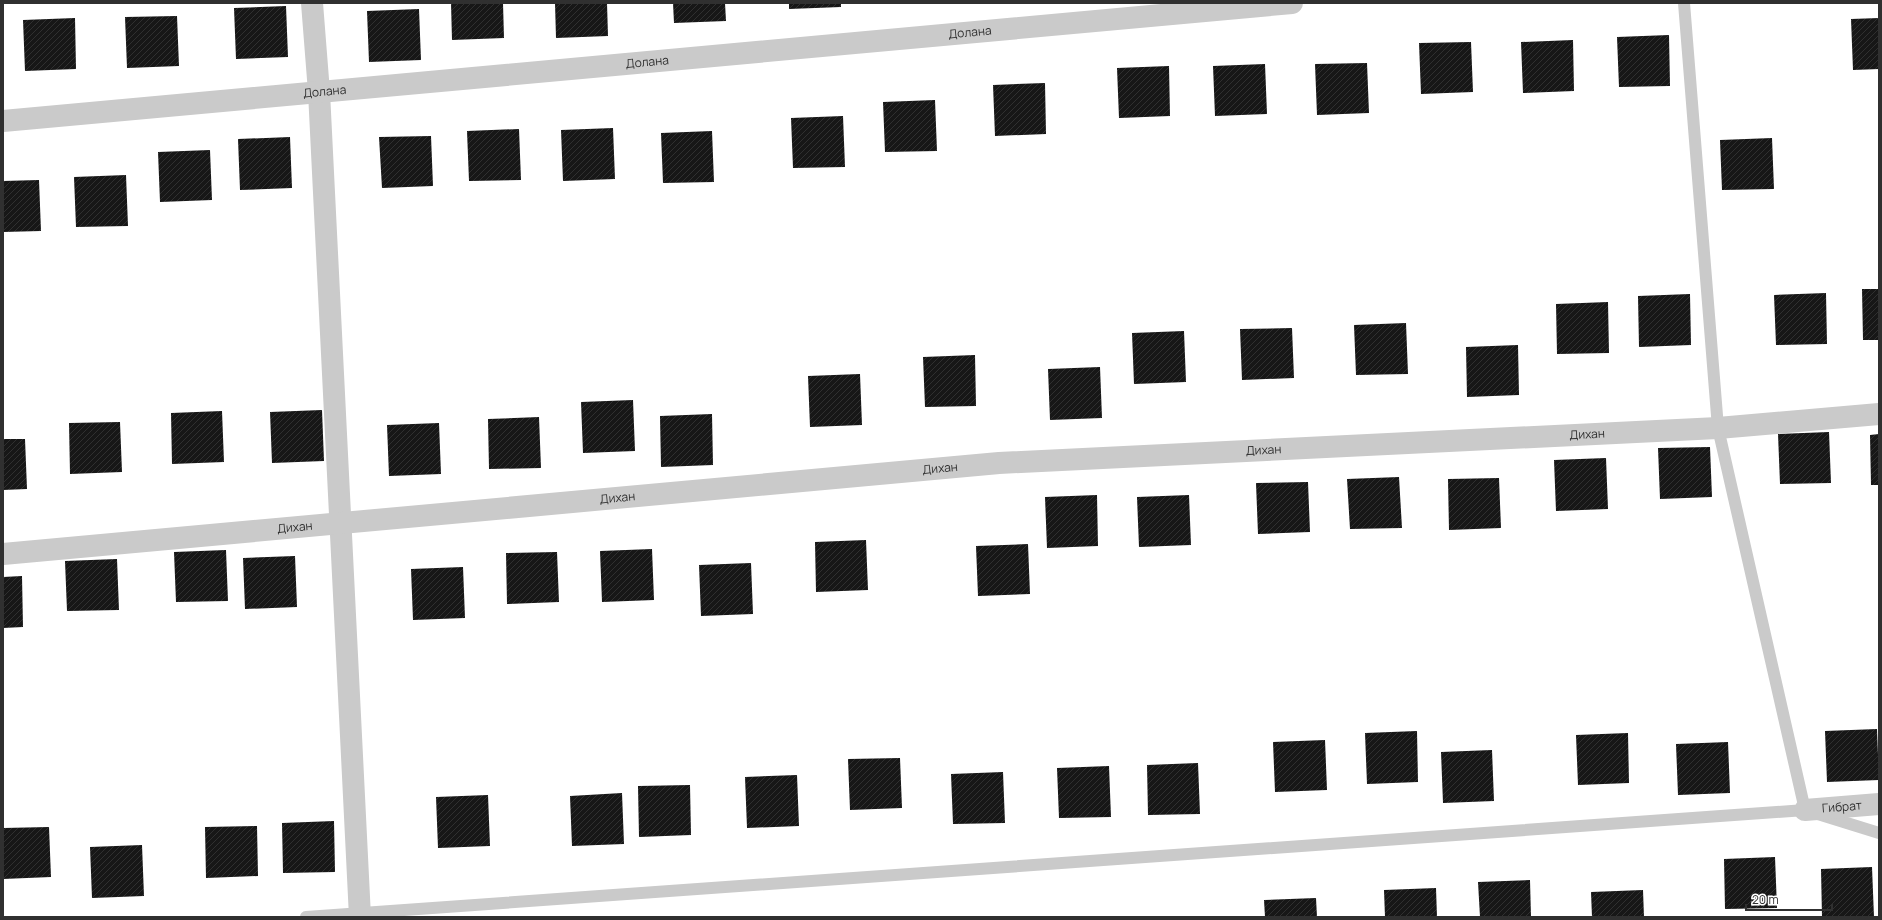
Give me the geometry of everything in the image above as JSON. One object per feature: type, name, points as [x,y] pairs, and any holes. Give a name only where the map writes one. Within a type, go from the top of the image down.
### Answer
[{"type":"street","points":[[312,3],[319,92],[359,915]]},
{"type":"street","name":"Долана","points":[[3,121],[1292,3]]},
{"type":"street","name":"Дихан","points":[[3,554],[999,463],[1718,428],[1879,414]]},
{"type":"street","name":"Гибрат","points":[[1805,810],[1879,804]]},
{"type":"lane","points":[[1684,3],[1718,428],[1805,810]]},
{"type":"lane","points":[[306,917],[359,915],[1805,810],[1879,833]]},
{"type":"building","points":[[451,3],[503,3],[504,38],[452,40]]},
{"type":"building","points":[[555,3],[607,3],[608,36],[556,38]]},
{"type":"building","points":[[673,3],[725,3],[726,21],[674,23]]},
{"type":"building","points":[[789,3],[841,3],[841,7],[789,9]]},
{"type":"building","points":[[286,6],[288,57],[236,59],[234,8]]},
{"type":"building","points":[[419,9],[421,60],[369,62],[367,11]]},
{"type":"building","points":[[177,16],[179,66],[127,68],[125,17]]},
{"type":"building","points":[[75,18],[76,69],[25,71],[23,20]]},
{"type":"building","points":[[1879,18],[1879,69],[1853,70],[1851,19]]},
{"type":"building","points":[[1669,35],[1670,86],[1619,87],[1617,37]]},
{"type":"building","points":[[1573,40],[1574,91],[1523,93],[1521,42]]},
{"type":"building","points":[[1471,42],[1473,92],[1421,94],[1419,43]]},
{"type":"building","points":[[1367,63],[1369,113],[1317,115],[1315,64]]},
{"type":"building","points":[[1265,64],[1267,114],[1215,116],[1213,66]]},
{"type":"building","points":[[1169,66],[1170,116],[1119,118],[1117,68]]},
{"type":"building","points":[[1045,83],[1046,134],[995,136],[993,85]]},
{"type":"building","points":[[935,100],[937,151],[885,152],[883,102]]},
{"type":"building","points":[[843,116],[845,167],[793,168],[791,118]]},
{"type":"building","points":[[613,128],[615,179],[563,181],[561,130]]},
{"type":"building","points":[[519,129],[521,180],[469,181],[467,131]]},
{"type":"building","points":[[712,131],[714,182],[663,183],[661,133]]},
{"type":"building","points":[[431,136],[433,186],[382,188],[379,137]]},
{"type":"building","points":[[290,137],[292,188],[240,190],[238,139]]},
{"type":"building","points":[[1772,138],[1774,189],[1722,190],[1720,140]]},
{"type":"building","points":[[210,150],[212,200],[160,202],[158,152]]},
{"type":"building","points":[[126,175],[128,226],[76,227],[74,177]]},
{"type":"building","points":[[39,180],[41,231],[3,232],[3,181]]},
{"type":"building","points":[[1862,289],[1879,289],[1879,340],[1863,340]]},
{"type":"building","points":[[1826,293],[1827,344],[1776,345],[1774,295]]},
{"type":"building","points":[[1690,294],[1691,345],[1639,347],[1638,296]]},
{"type":"building","points":[[1608,302],[1609,353],[1557,354],[1556,304]]},
{"type":"building","points":[[1406,323],[1408,374],[1356,375],[1354,325]]},
{"type":"building","points":[[1292,328],[1294,378],[1242,380],[1240,329]]},
{"type":"building","points":[[1184,331],[1186,382],[1134,384],[1132,333]]},
{"type":"building","points":[[1518,345],[1519,395],[1467,397],[1466,347]]},
{"type":"building","points":[[975,355],[976,406],[925,407],[923,357]]},
{"type":"building","points":[[1100,367],[1102,418],[1050,420],[1048,369]]},
{"type":"building","points":[[860,374],[862,425],[810,427],[808,376]]},
{"type":"building","points":[[633,400],[635,451],[583,453],[581,402]]},
{"type":"building","points":[[322,410],[324,461],[272,463],[270,412]]},
{"type":"building","points":[[222,411],[224,462],[172,464],[171,413]]},
{"type":"building","points":[[712,414],[713,465],[661,467],[660,416]]},
{"type":"building","points":[[539,417],[541,468],[489,469],[488,419]]},
{"type":"building","points":[[120,422],[122,472],[70,474],[69,423]]},
{"type":"building","points":[[439,423],[441,474],[389,476],[387,425]]},
{"type":"building","points":[[1829,432],[1831,483],[1780,484],[1778,434]]},
{"type":"building","points":[[1879,434],[1879,485],[1871,485],[1870,435]]},
{"type":"building","points":[[3,439],[25,439],[27,489],[3,490]]},
{"type":"building","points":[[1710,447],[1712,497],[1660,499],[1658,448]]},
{"type":"building","points":[[1606,458],[1608,509],[1556,511],[1554,460]]},
{"type":"building","points":[[1399,477],[1402,528],[1350,529],[1347,479]]},
{"type":"building","points":[[1499,478],[1501,528],[1449,530],[1448,479]]},
{"type":"building","points":[[1308,482],[1310,532],[1258,534],[1256,483]]},
{"type":"building","points":[[1097,495],[1098,546],[1047,548],[1045,497]]},
{"type":"building","points":[[1189,495],[1191,545],[1139,547],[1137,497]]},
{"type":"building","points":[[866,540],[868,590],[816,592],[815,542]]},
{"type":"building","points":[[1028,544],[1030,594],[978,596],[976,546]]},
{"type":"building","points":[[652,549],[654,600],[602,602],[600,551]]},
{"type":"building","points":[[226,550],[228,601],[176,602],[174,552]]},
{"type":"building","points":[[557,552],[559,602],[507,604],[506,553]]},
{"type":"building","points":[[295,556],[297,607],[245,609],[243,558]]},
{"type":"building","points":[[117,559],[119,610],[67,611],[65,561]]},
{"type":"building","points":[[751,563],[753,614],[701,616],[699,565]]},
{"type":"building","points":[[463,567],[465,618],[413,620],[411,569]]},
{"type":"building","points":[[22,576],[23,627],[3,628],[3,577]]},
{"type":"building","points":[[1877,729],[1879,780],[1827,782],[1825,731]]},
{"type":"building","points":[[1417,731],[1418,782],[1367,784],[1365,733]]},
{"type":"building","points":[[1628,733],[1629,783],[1578,785],[1576,735]]},
{"type":"building","points":[[1325,740],[1327,790],[1275,792],[1273,742]]},
{"type":"building","points":[[1728,742],[1730,793],[1678,795],[1676,744]]},
{"type":"building","points":[[1492,750],[1494,801],[1443,803],[1441,752]]},
{"type":"building","points":[[900,758],[902,808],[850,810],[848,759]]},
{"type":"building","points":[[1198,763],[1200,814],[1148,815],[1147,765]]},
{"type":"building","points":[[1109,766],[1111,817],[1059,818],[1057,768]]},
{"type":"building","points":[[1003,772],[1005,823],[953,824],[951,774]]},
{"type":"building","points":[[797,775],[799,826],[747,828],[745,777]]},
{"type":"building","points":[[690,785],[691,835],[639,837],[638,786]]},
{"type":"building","points":[[622,793],[624,844],[572,846],[570,796]]},
{"type":"building","points":[[488,795],[490,846],[438,848],[436,797]]},
{"type":"building","points":[[334,821],[335,872],[283,873],[282,823]]},
{"type":"building","points":[[257,826],[258,876],[206,878],[205,827]]},
{"type":"building","points":[[49,827],[51,877],[3,879],[3,828]]},
{"type":"building","points":[[142,845],[144,896],[92,898],[90,847]]},
{"type":"building","points":[[1775,857],[1777,908],[1725,909],[1724,859]]},
{"type":"building","points":[[1872,867],[1874,917],[1822,917],[1821,869]]},
{"type":"building","points":[[1530,880],[1531,917],[1480,917],[1478,882]]},
{"type":"building","points":[[1436,888],[1437,917],[1385,917],[1384,890]]},
{"type":"building","points":[[1643,890],[1644,917],[1592,917],[1591,892]]},
{"type":"building","points":[[1316,898],[1317,917],[1265,917],[1264,900]]}]
